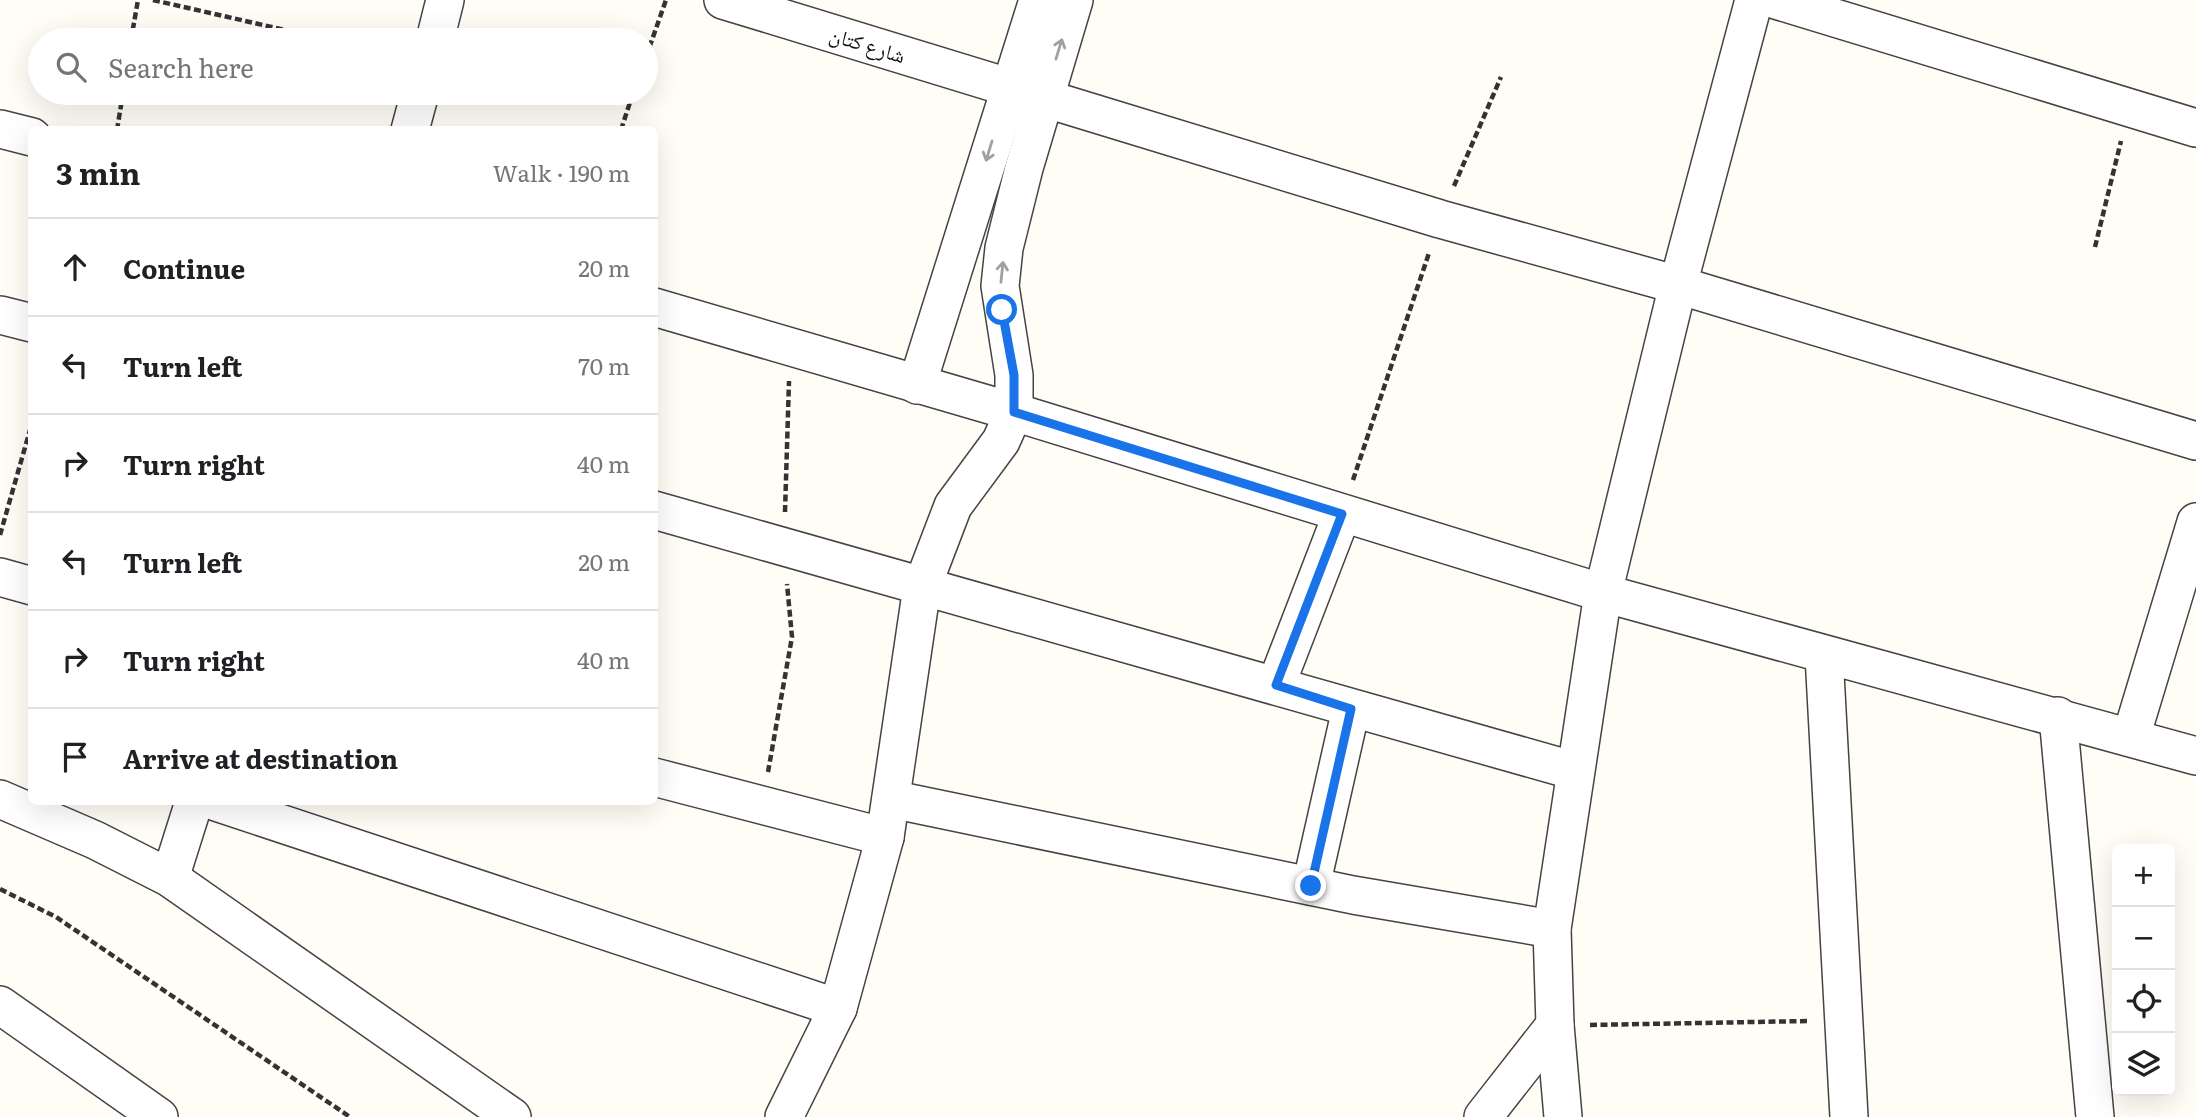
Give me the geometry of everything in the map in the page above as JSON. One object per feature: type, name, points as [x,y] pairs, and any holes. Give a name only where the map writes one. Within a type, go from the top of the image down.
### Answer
[{"type":"street","points":[[438,28],[445,0]]},
{"type":"street","name":"شارع كتان","points":[[723,0],[1440,219],[1678,285],[2196,440]]},
{"type":"street","points":[[784,1117],[838,1008],[886,837],[922,587],[953,506],[1001,441],[1014,412],[1014,375],[1000,286],[1029,92],[1038,0]]},
{"type":"street","points":[[917,386],[993,139],[1029,92],[1074,0]]},
{"type":"street","points":[[1563,1117],[1555,1025],[1552,929],[1603,593],[1678,285],[1754,0]]},
{"type":"street","points":[[1776,0],[2196,128]]},
{"type":"street","points":[[411,126],[417,105]]},
{"type":"street","points":[[0,129],[28,136]]},
{"type":"street","points":[[658,308],[917,386],[1014,412],[1603,593],[2196,756]]},
{"type":"street","points":[[0,315],[28,322]]},
{"type":"street","points":[[658,511],[1575,771]]},
{"type":"street","points":[[1276,685],[1342,514]]},
{"type":"street","points":[[2131,737],[2196,522]]},
{"type":"street","points":[[0,577],[28,585]]},
{"type":"street","points":[[1824,654],[1849,1117]]},
{"type":"street","points":[[1311,886],[1351,709]]},
{"type":"street","points":[[2058,716],[2095,1117]]},
{"type":"street","points":[[658,778],[886,837]]},
{"type":"street","points":[[891,799],[1311,886],[1552,929]]},
{"type":"street","points":[[2,804],[94,840],[170,878],[512,1117]]},
{"type":"street","points":[[170,878],[193,805]]},
{"type":"street","points":[[225,805],[838,1008]]},
{"type":"street","points":[[0,1004],[158,1117]]},
{"type":"street","points":[[1483,1117],[1555,1025]]},
{"type":"path","points":[[133,28],[138,0]]},
{"type":"path","points":[[153,0],[276,28]]},
{"type":"path","points":[[656,28],[666,0]]},
{"type":"path","points":[[1342,514],[1440,219],[1501,78]]},
{"type":"path","points":[[118,126],[121,105]]},
{"type":"path","points":[[622,126],[629,105]]},
{"type":"path","points":[[2095,247],[2129,109]]},
{"type":"path","points":[[0,535],[28,441]]},
{"type":"path","points":[[0,889],[56,917],[351,1117]]},
{"type":"path","points":[[1555,1025],[1844,1019]]},
{"type":"route","points":[[1002,310],[1014,375],[1014,412],[1342,514],[1276,685],[1351,709],[1311,886]]}]
